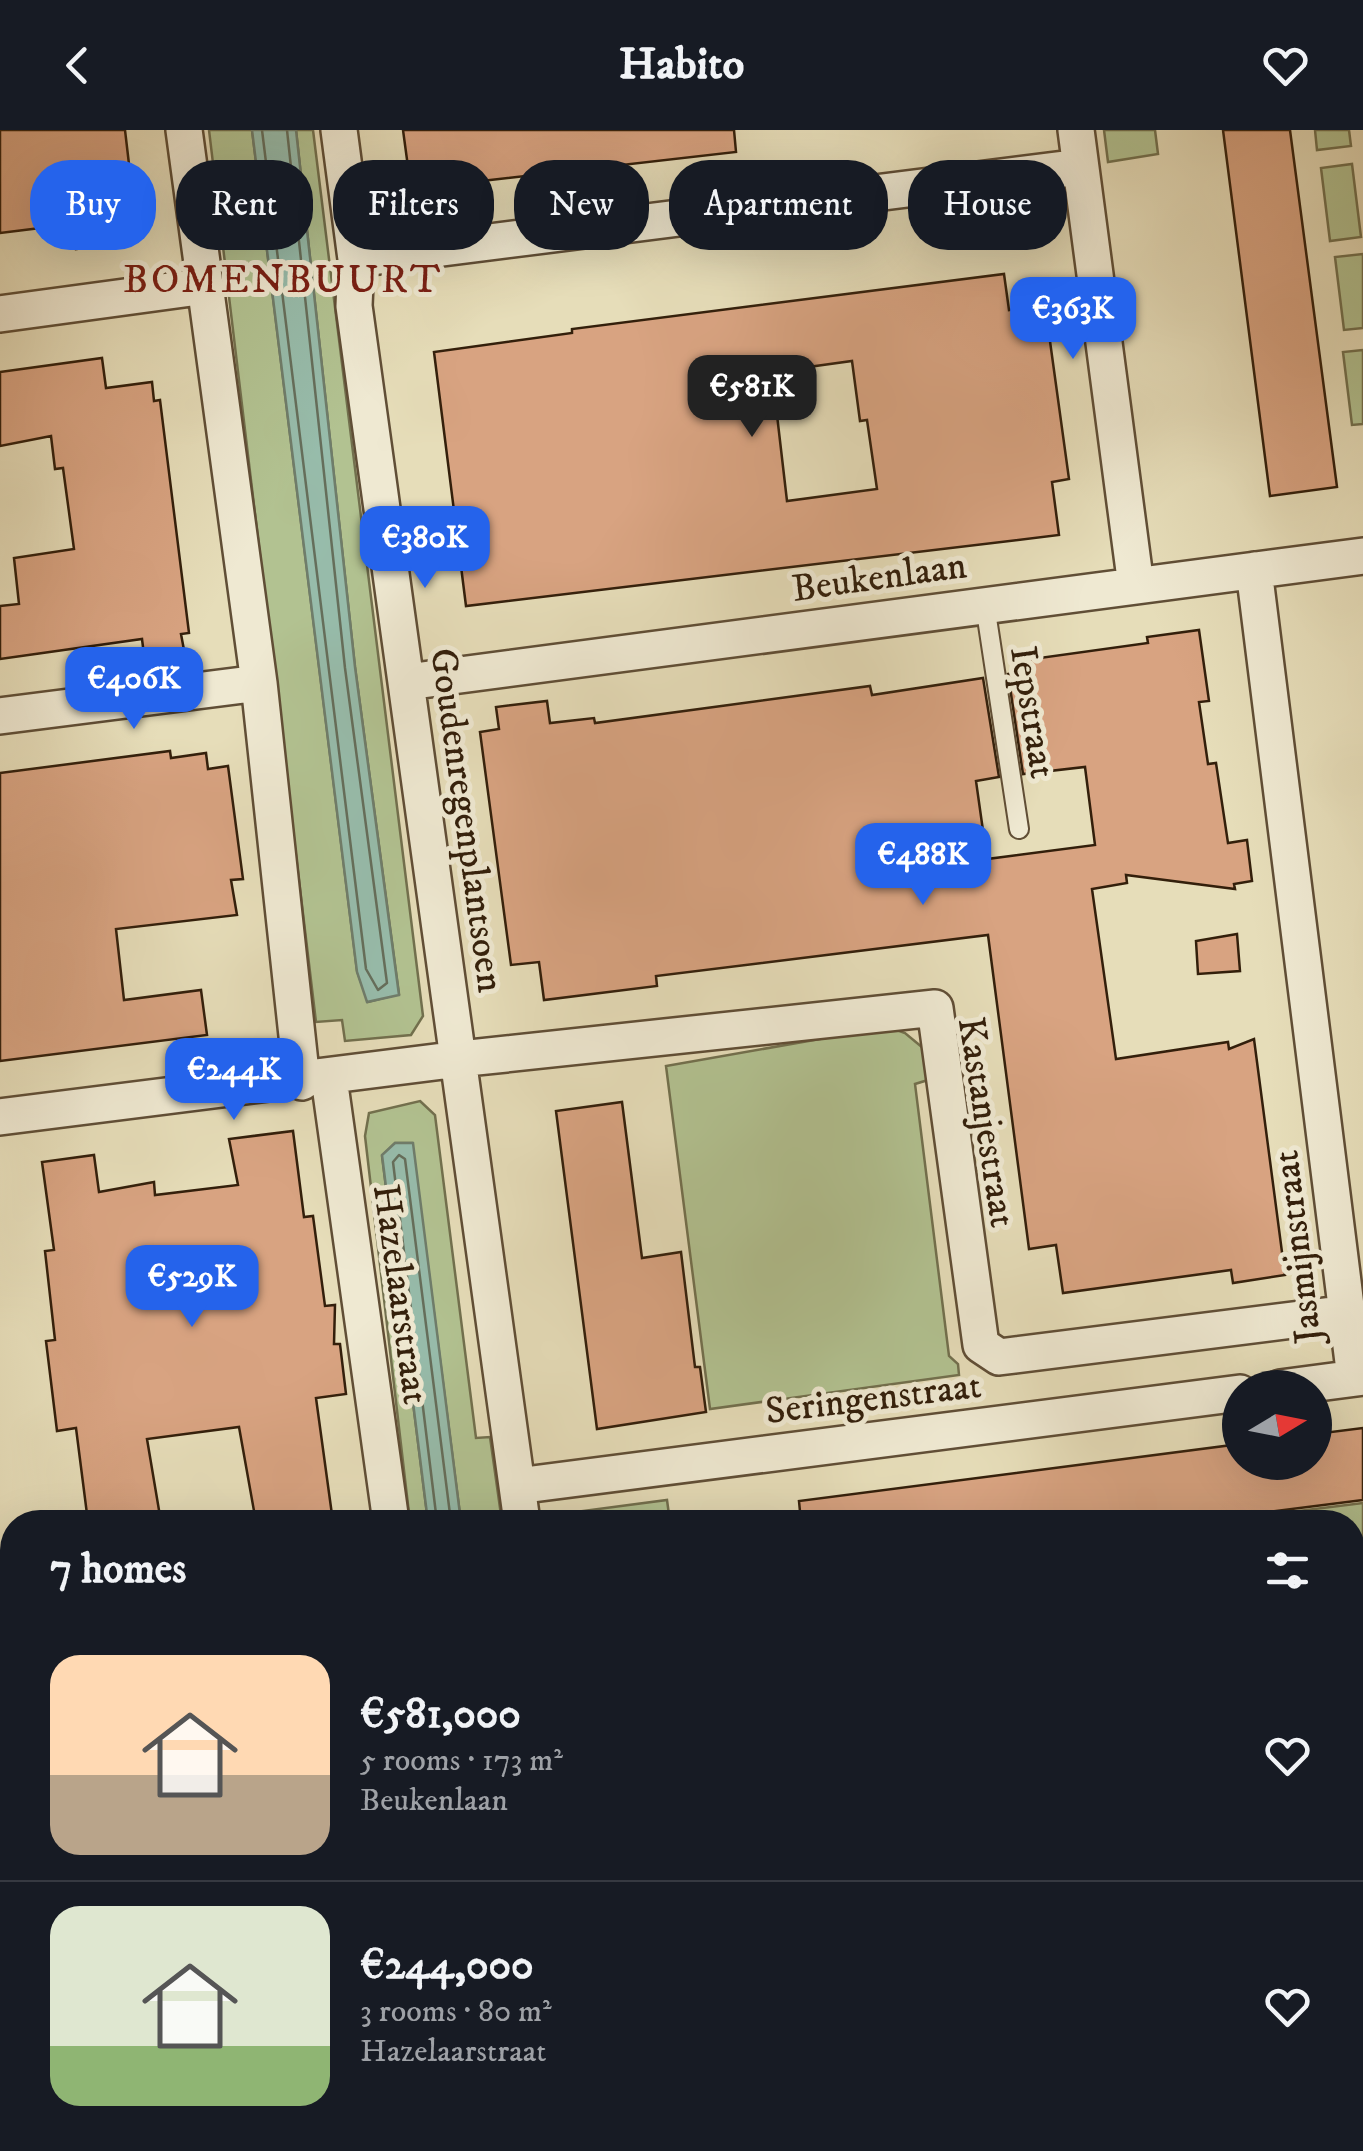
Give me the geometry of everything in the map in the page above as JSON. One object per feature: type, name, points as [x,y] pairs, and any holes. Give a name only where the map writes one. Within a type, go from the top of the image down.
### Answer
[{"type":"street","points":[[184,130],[315,1080]]},
{"type":"street","name":"Goudenregenplantsoen","points":[[339,130],[356,260],[354,306],[520,1510]]},
{"type":"street","points":[[1076,130],[1136,586]]},
{"type":"street","points":[[356,260],[1080,166]]},
{"type":"street","points":[[0,314],[206,286]]},
{"type":"street","name":"Beukenlaan","points":[[407,682],[1363,556]]},
{"type":"street","name":"Jasmijnstraat","points":[[1254,570],[1359,1377]]},
{"type":"street","points":[[0,716],[259,683]]},
{"type":"street","name":"Kastanjestraat","points":[[459,1059],[935,1008],[982,1346],[999,1357],[1348,1313]]},
{"type":"street","points":[[0,1117],[459,1059]]},
{"type":"street","name":"Hazelaarstraat","points":[[315,1080],[389,1510]]},
{"type":"street","points":[[1332,1381],[1359,1377]]},
{"type":"street","name":"Seringenstraat","points":[[517,1486],[1222,1395]]},
{"type":"lane","name":"Iepstraat","points":[[984,605],[1019,829]]},
{"type":"shaded area","points":[[209,130],[252,130],[256,160],[213,160]]},
{"type":"shaded area","points":[[296,130],[313,130],[423,1016],[411,1035],[345,1041],[342,1020],[316,1022],[223,250],[267,250],[357,971],[368,1002],[399,994],[355,667],[309,250],[313,250],[313,160],[299,160]]},
{"type":"shaded area","points":[[1104,130],[1155,130],[1158,154],[1108,162]]},
{"type":"shaded area","points":[[1315,130],[1349,130],[1351,146],[1317,150]]},
{"type":"shaded area","points":[[1352,164],[1361,237],[1330,241],[1321,168]]},
{"type":"shaded area","points":[[1363,254],[1363,328],[1344,330],[1335,257]]},
{"type":"shaded area","points":[[1363,350],[1363,424],[1352,425],[1343,352]]},
{"type":"shaded area","points":[[888,1027],[905,1033],[923,1048],[928,1080],[915,1084],[949,1356],[958,1364],[959,1375],[710,1409],[666,1066]]},
{"type":"shaded area","points":[[420,1101],[435,1115],[476,1438],[490,1437],[500,1510],[459,1510],[412,1143],[395,1143],[382,1156],[426,1510],[409,1510],[365,1136],[369,1113]]},
{"type":"shaded area","points":[[667,1500],[668,1510],[591,1510]]},
{"type":"shaded area","points":[[1363,1503],[1363,1510],[1306,1510]]},
{"type":"water","points":[[252,130],[296,130],[299,160],[256,160]]},
{"type":"water","points":[[267,250],[309,250],[355,667],[399,995],[367,1002],[357,972]]},
{"type":"water","points":[[395,1143],[413,1143],[459,1510],[426,1510],[382,1155]]},
{"type":"building","points":[[0,130],[125,130],[129,160],[30,160],[30,229],[0,233]]},
{"type":"building","points":[[403,130],[734,130],[736,152],[649,162],[514,160],[514,177],[494,180],[494,160],[407,160]]},
{"type":"building","points":[[1223,130],[1290,130],[1337,487],[1270,496]]},
{"type":"building","points":[[1004,274],[1009,310],[1045,305],[1069,479],[1052,482],[1059,535],[466,606],[434,352],[572,333],[572,329]],"holes":[[[852,361],[860,421],[867,420],[877,489],[787,501],[772,372]]]},
{"type":"building","points":[[102,358],[106,388],[152,382],[154,401],[160,400],[189,633],[181,634],[184,650],[144,655],[142,639],[0,659],[0,606],[19,604],[14,558],[74,549],[63,468],[55,469],[51,436],[0,446],[0,372]]},
{"type":"building","points":[[1199,630],[1209,701],[1199,702],[1208,764],[1216,763],[1228,843],[1247,840],[1252,881],[1234,884],[1235,889],[1126,875],[1127,883],[1092,889],[1116,1059],[1228,1042],[1229,1049],[1254,1039],[1285,1275],[1233,1283],[1231,1270],[1063,1293],[1056,1245],[1029,1249],[988,935],[656,976],[657,986],[544,1000],[539,962],[511,965],[480,732],[499,729],[496,707],[547,701],[550,723],[594,718],[595,723],[870,686],[872,695],[983,678],[999,777],[976,781],[987,859],[1095,845],[1085,767],[1023,774],[1008,674],[1020,672],[1018,661],[1148,643],[1147,637]]},
{"type":"building","points":[[170,751],[171,758],[206,753],[208,769],[228,766],[243,879],[231,880],[237,915],[116,929],[124,1000],[201,990],[207,1035],[0,1061],[0,773]]},
{"type":"building","points":[[1237,934],[1240,971],[1198,974],[1196,941]]},
{"type":"building","points":[[622,1102],[642,1258],[681,1252],[695,1367],[700,1367],[706,1412],[597,1429],[556,1111]]},
{"type":"building","points":[[293,1131],[304,1217],[313,1216],[325,1306],[335,1305],[334,1344],[340,1344],[346,1394],[316,1398],[331,1510],[254,1510],[239,1427],[147,1439],[159,1510],[86,1510],[76,1428],[57,1431],[46,1341],[55,1340],[45,1251],[54,1250],[42,1162],[94,1155],[99,1192],[154,1182],[155,1195],[238,1185],[229,1139]]},
{"type":"building","points":[[1363,1428],[1363,1500],[1283,1510],[800,1510],[799,1501],[1222,1446],[1222,1480],[1332,1480],[1332,1432]]},
{"type":"district","name":"BOMENBUURT","points":[[283,278]]}]
